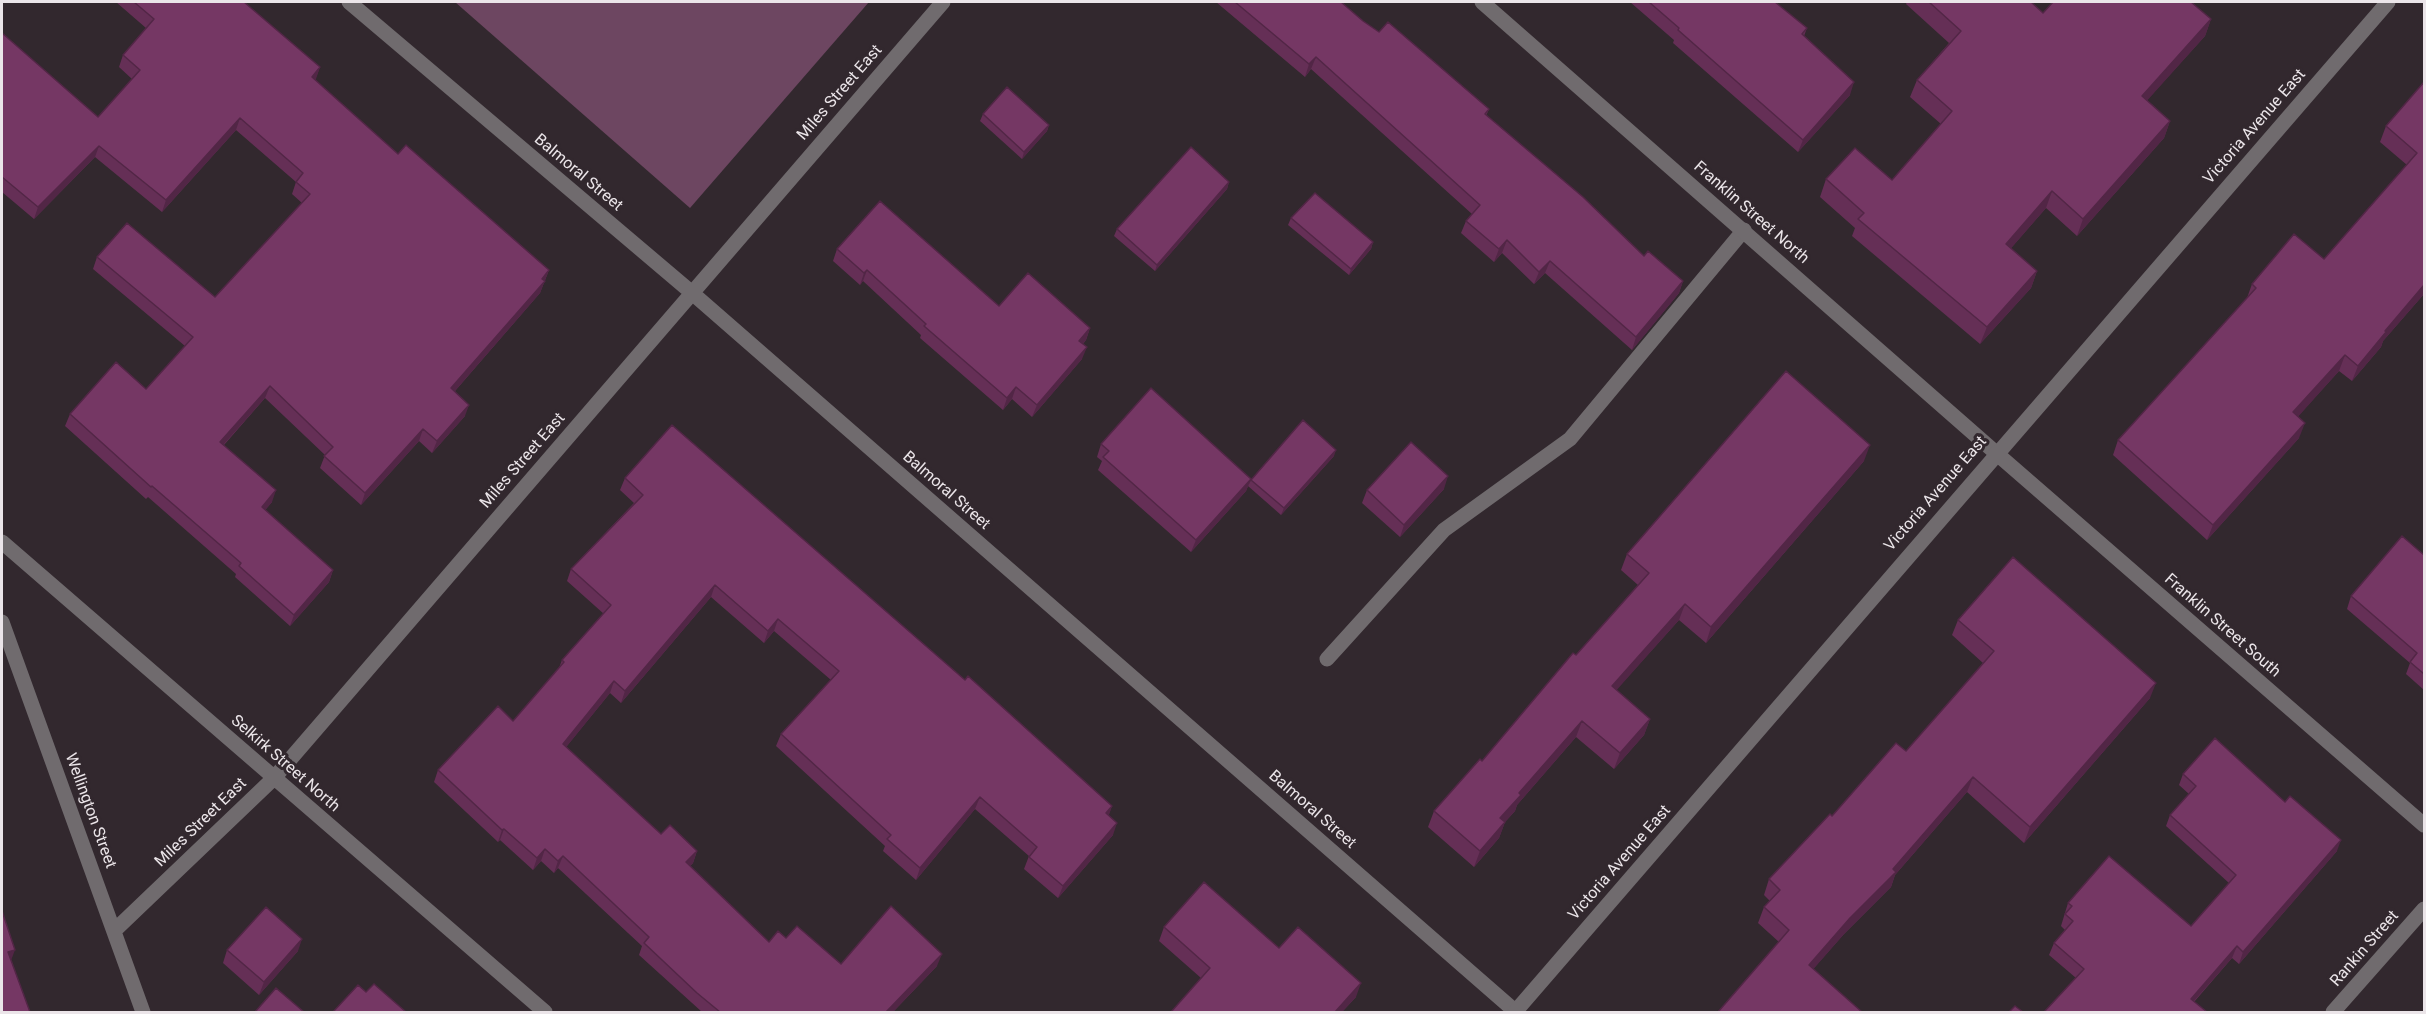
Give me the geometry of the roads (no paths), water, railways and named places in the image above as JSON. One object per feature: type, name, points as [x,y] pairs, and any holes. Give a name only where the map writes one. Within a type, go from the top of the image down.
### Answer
[{"type":"street","name":"Balmoral Street","points":[[349,2],[691,292],[1515,1012]]},
{"type":"street","name":"Miles Street East","points":[[115,930],[274,778],[943,2]]},
{"type":"street","name":"Franklin Street North","points":[[1482,2],[1996,453]]},
{"type":"street","name":"Victoria Avenue East","points":[[1515,1012],[2388,2]]},
{"type":"street","points":[[1327,659],[1444,530],[1570,439],[1744,230]]},
{"type":"street","name":"Franklin Street South","points":[[1996,453],[2424,825]]},
{"type":"street","name":"Selkirk Street North","points":[[2,542],[545,1012]]},
{"type":"street","name":"Wellington Street","points":[[2,622],[143,1012]]},
{"type":"street","name":"Rankin Street","points":[[2333,1012],[2424,909]]}]
